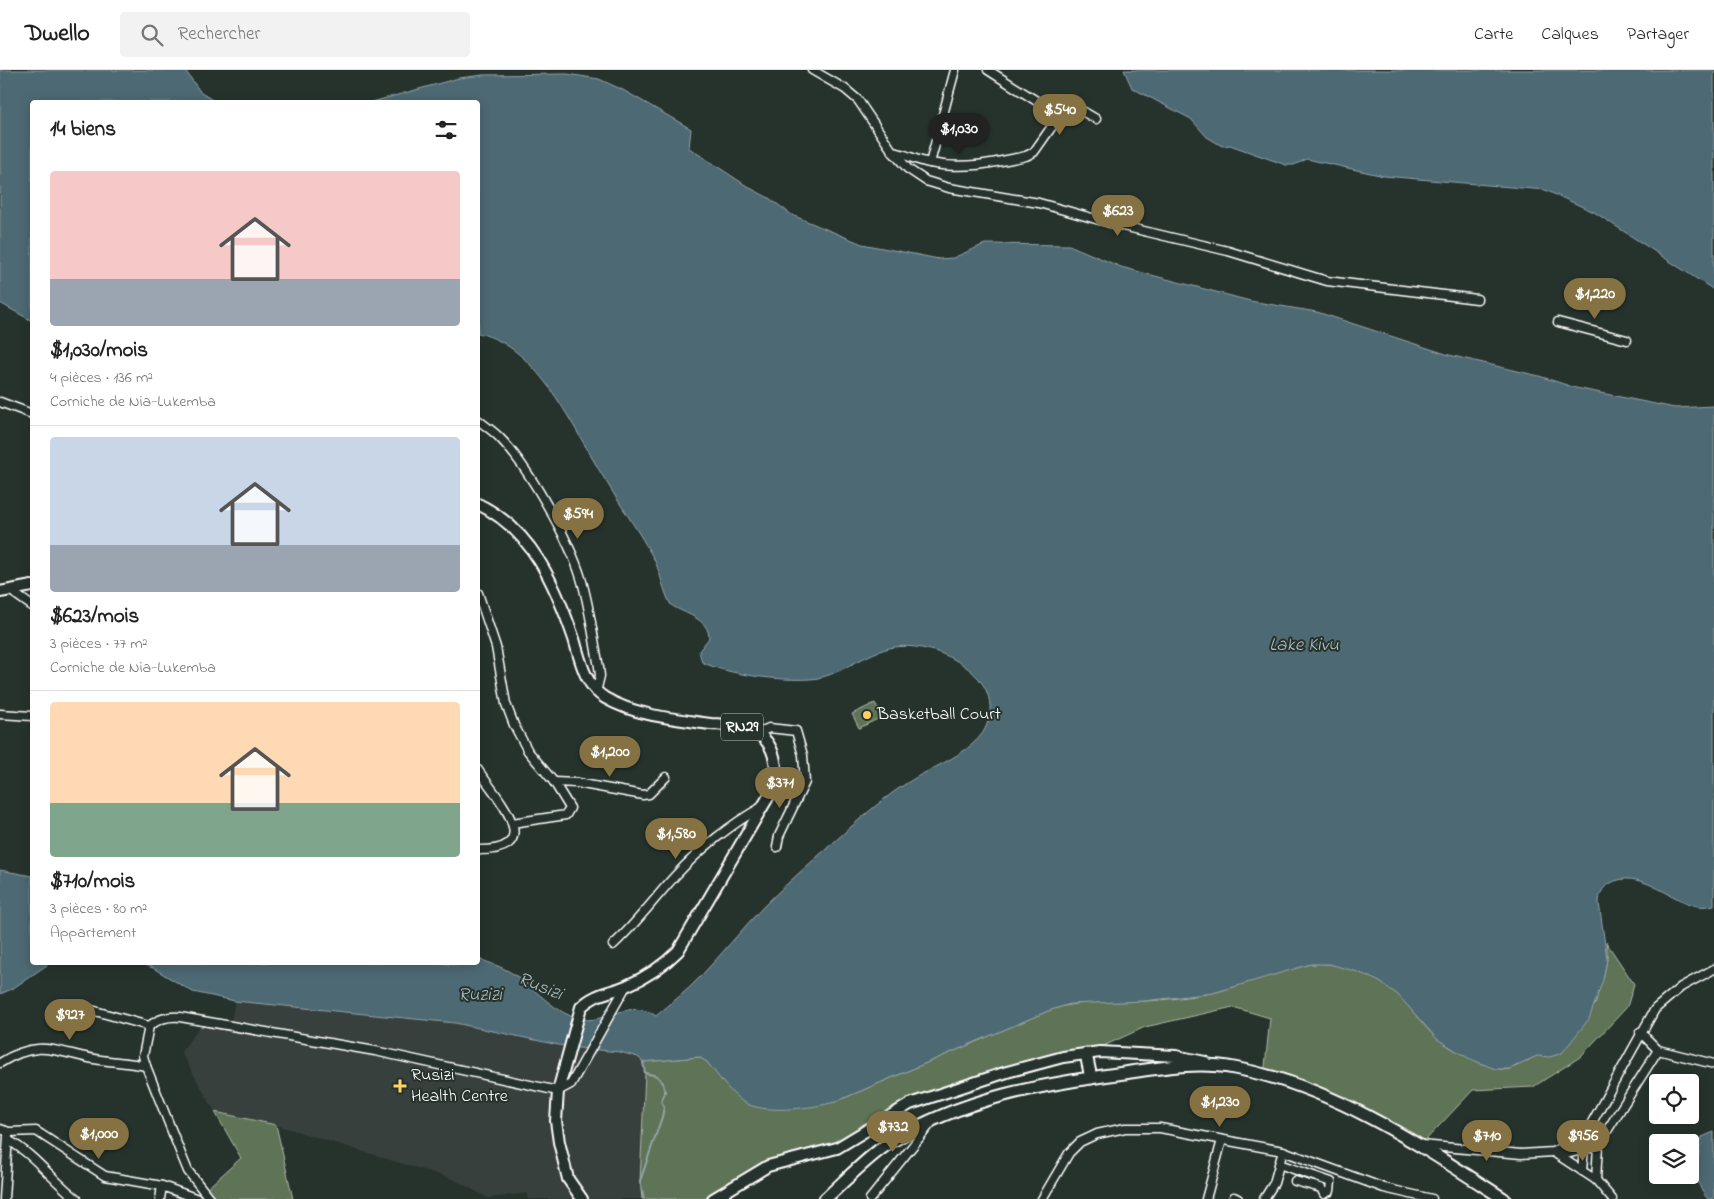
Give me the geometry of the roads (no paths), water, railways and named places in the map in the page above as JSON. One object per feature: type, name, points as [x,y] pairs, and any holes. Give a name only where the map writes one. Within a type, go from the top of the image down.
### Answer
[{"type":"highway","points":[[1086,1054],[1091,1078]]},
{"type":"highway","points":[[825,1199],[890,1142],[934,1120],[1005,1094],[1091,1078],[1173,1066],[1232,1068],[1294,1085],[1347,1106],[1421,1146],[1504,1199]]},
{"type":"main road","points":[[480,505],[509,523],[536,554],[560,602],[584,670],[596,692]]},
{"type":"main road","points":[[5,591],[30,586]]},
{"type":"main road","name":"RN29","points":[[558,1091],[581,1007],[592,997],[626,986],[668,961],[678,951],[764,806],[776,780],[776,768],[770,747],[758,733],[746,728],[676,719],[641,712],[613,702],[596,692]]},
{"type":"main road","points":[[713,1199],[768,1166],[837,1148],[910,1104],[1007,1072],[1064,1057],[1100,1052],[1176,1056],[1232,1068]]},
{"type":"main road","points":[[558,1091],[556,1121],[562,1161],[568,1179],[582,1199]]},
{"type":"street","points":[[812,70],[845,89],[858,100],[894,152],[908,168],[926,180],[949,188],[1039,203],[1110,223],[1228,251],[1327,281],[1476,299]]},
{"type":"street","points":[[930,163],[955,70]]},
{"type":"street","points":[[988,70],[1060,116]]},
{"type":"street","points":[[894,152],[902,153],[915,160],[930,163],[950,166],[972,166],[1026,156],[1038,149],[1064,107],[1072,105],[1096,119]]},
{"type":"street","points":[[1558,322],[1627,340]]},
{"type":"street","points":[[0,402],[30,413]]},
{"type":"street","points":[[480,422],[499,437],[518,460],[562,532],[571,552],[586,596],[599,667],[600,676],[596,692]]},
{"type":"street","points":[[5,591],[30,605]]},
{"type":"street","points":[[480,599],[496,647],[508,710],[528,751],[554,782],[569,805],[570,810],[566,814],[512,823]]},
{"type":"street","points":[[0,714],[30,716]]},
{"type":"street","points":[[758,733],[769,728],[796,731],[803,755],[804,786],[779,836],[777,847]]},
{"type":"street","points":[[480,773],[512,823],[514,835],[510,844],[498,850],[480,850]]},
{"type":"street","points":[[554,782],[577,782],[643,795],[649,794],[666,777]]},
{"type":"street","points":[[613,945],[632,928],[676,876],[702,851],[745,816],[764,806]]},
{"type":"street","points":[[1582,1171],[1584,1135],[1640,1032],[1662,1000],[1714,969]]},
{"type":"street","points":[[77,1006],[149,1026],[165,1017],[180,1017],[375,1051],[558,1091],[567,1088],[576,1075],[626,986]]},
{"type":"street","points":[[149,1026],[143,1056],[146,1066],[184,1162],[210,1199]]},
{"type":"street","points":[[1640,1032],[1658,1050],[1714,1064]]},
{"type":"street","points":[[0,1063],[22,1053],[48,1048],[88,1058],[146,1066]]},
{"type":"street","points":[[1596,1180],[1598,1145],[1658,1050]]},
{"type":"street","points":[[870,1199],[934,1120]]},
{"type":"street","points":[[1042,1199],[1069,1153],[1080,1142],[1097,1134],[1124,1128],[1160,1128],[1283,1151],[1384,1188],[1432,1199]]},
{"type":"street","points":[[0,1129],[28,1152],[47,1173],[77,1199]]},
{"type":"street","points":[[8,1136],[36,1131],[105,1176],[162,1186],[198,1199]]},
{"type":"street","points":[[1421,1146],[1522,1154],[1553,1152],[1584,1135]]},
{"type":"street","points":[[4,1199],[8,1136]]},
{"type":"street","points":[[1206,1199],[1222,1140]]},
{"type":"street","points":[[1560,1156],[1598,1145]]},
{"type":"street","points":[[1264,1199],[1274,1183],[1283,1151]]},
{"type":"street","points":[[1553,1152],[1596,1180],[1612,1199]]},
{"type":"street","points":[[1279,1164],[1331,1182],[1330,1191],[1324,1194],[1321,1188],[1296,1181]]},
{"type":"street","points":[[160,1199],[162,1186]]},
{"type":"water","points":[[0,70],[185,70],[201,93],[213,100],[30,100],[30,320],[0,303]]},
{"type":"water","points":[[1124,70],[1714,70],[1714,290],[1594,212],[1545,190],[1384,176],[1307,159],[1294,165],[1286,165],[1230,145],[1222,146],[1207,137],[1191,119],[1132,88]]},
{"type":"water","name":"Lake Kivu","points":[[567,74],[599,79],[623,90],[691,129],[689,148],[750,188],[769,198],[792,215],[862,244],[939,259],[953,258],[985,244],[1069,245],[1121,267],[1250,301],[1317,312],[1449,355],[1539,376],[1576,388],[1675,408],[1714,406],[1714,905],[1700,906],[1687,903],[1654,886],[1631,879],[1620,880],[1604,888],[1601,892],[1599,903],[1607,959],[1603,980],[1589,1019],[1562,1053],[1550,1057],[1537,1056],[1509,1069],[1495,1069],[1468,1058],[1437,1039],[1398,995],[1380,982],[1358,972],[1329,964],[1311,964],[1213,993],[1144,1001],[1070,1004],[1048,1011],[835,1102],[790,1109],[766,1109],[747,1104],[725,1085],[707,1062],[699,1057],[643,1062],[638,1057],[620,1052],[568,1047],[455,1023],[235,1001],[193,992],[145,965],[480,965],[480,960],[510,972],[562,1012],[579,1019],[589,1020],[637,1009],[656,1016],[695,982],[773,897],[853,825],[905,784],[968,748],[985,729],[990,710],[987,693],[979,679],[965,666],[949,657],[930,650],[912,647],[884,649],[831,674],[821,678],[810,679],[785,679],[740,674],[702,662],[699,651],[709,638],[708,631],[695,617],[671,605],[654,559],[553,392],[537,372],[519,355],[500,341],[480,334],[480,100],[379,100],[459,78],[483,75]]},
{"type":"water","points":[[0,870],[30,876],[30,965],[47,965],[12,989],[0,994]]},
{"type":"water","points":[[1714,1132],[1714,1199],[1708,1199],[1699,1185],[1699,1156],[1702,1137]]},
{"type":"waterway","points":[[643,1062],[645,1073],[657,1076],[663,1083],[665,1092],[661,1101],[664,1107],[662,1117],[640,1181],[644,1199]]},
{"type":"place","name":"Basketball Court","points":[[867,715]]},
{"type":"place","name":"Rusizi Health Centre","points":[[400,1086]]},
{"type":"water label","name":"Rusizi","points":[[540,987]]},
{"type":"water label","name":"Ruzizi","points":[[480,995]]}]
